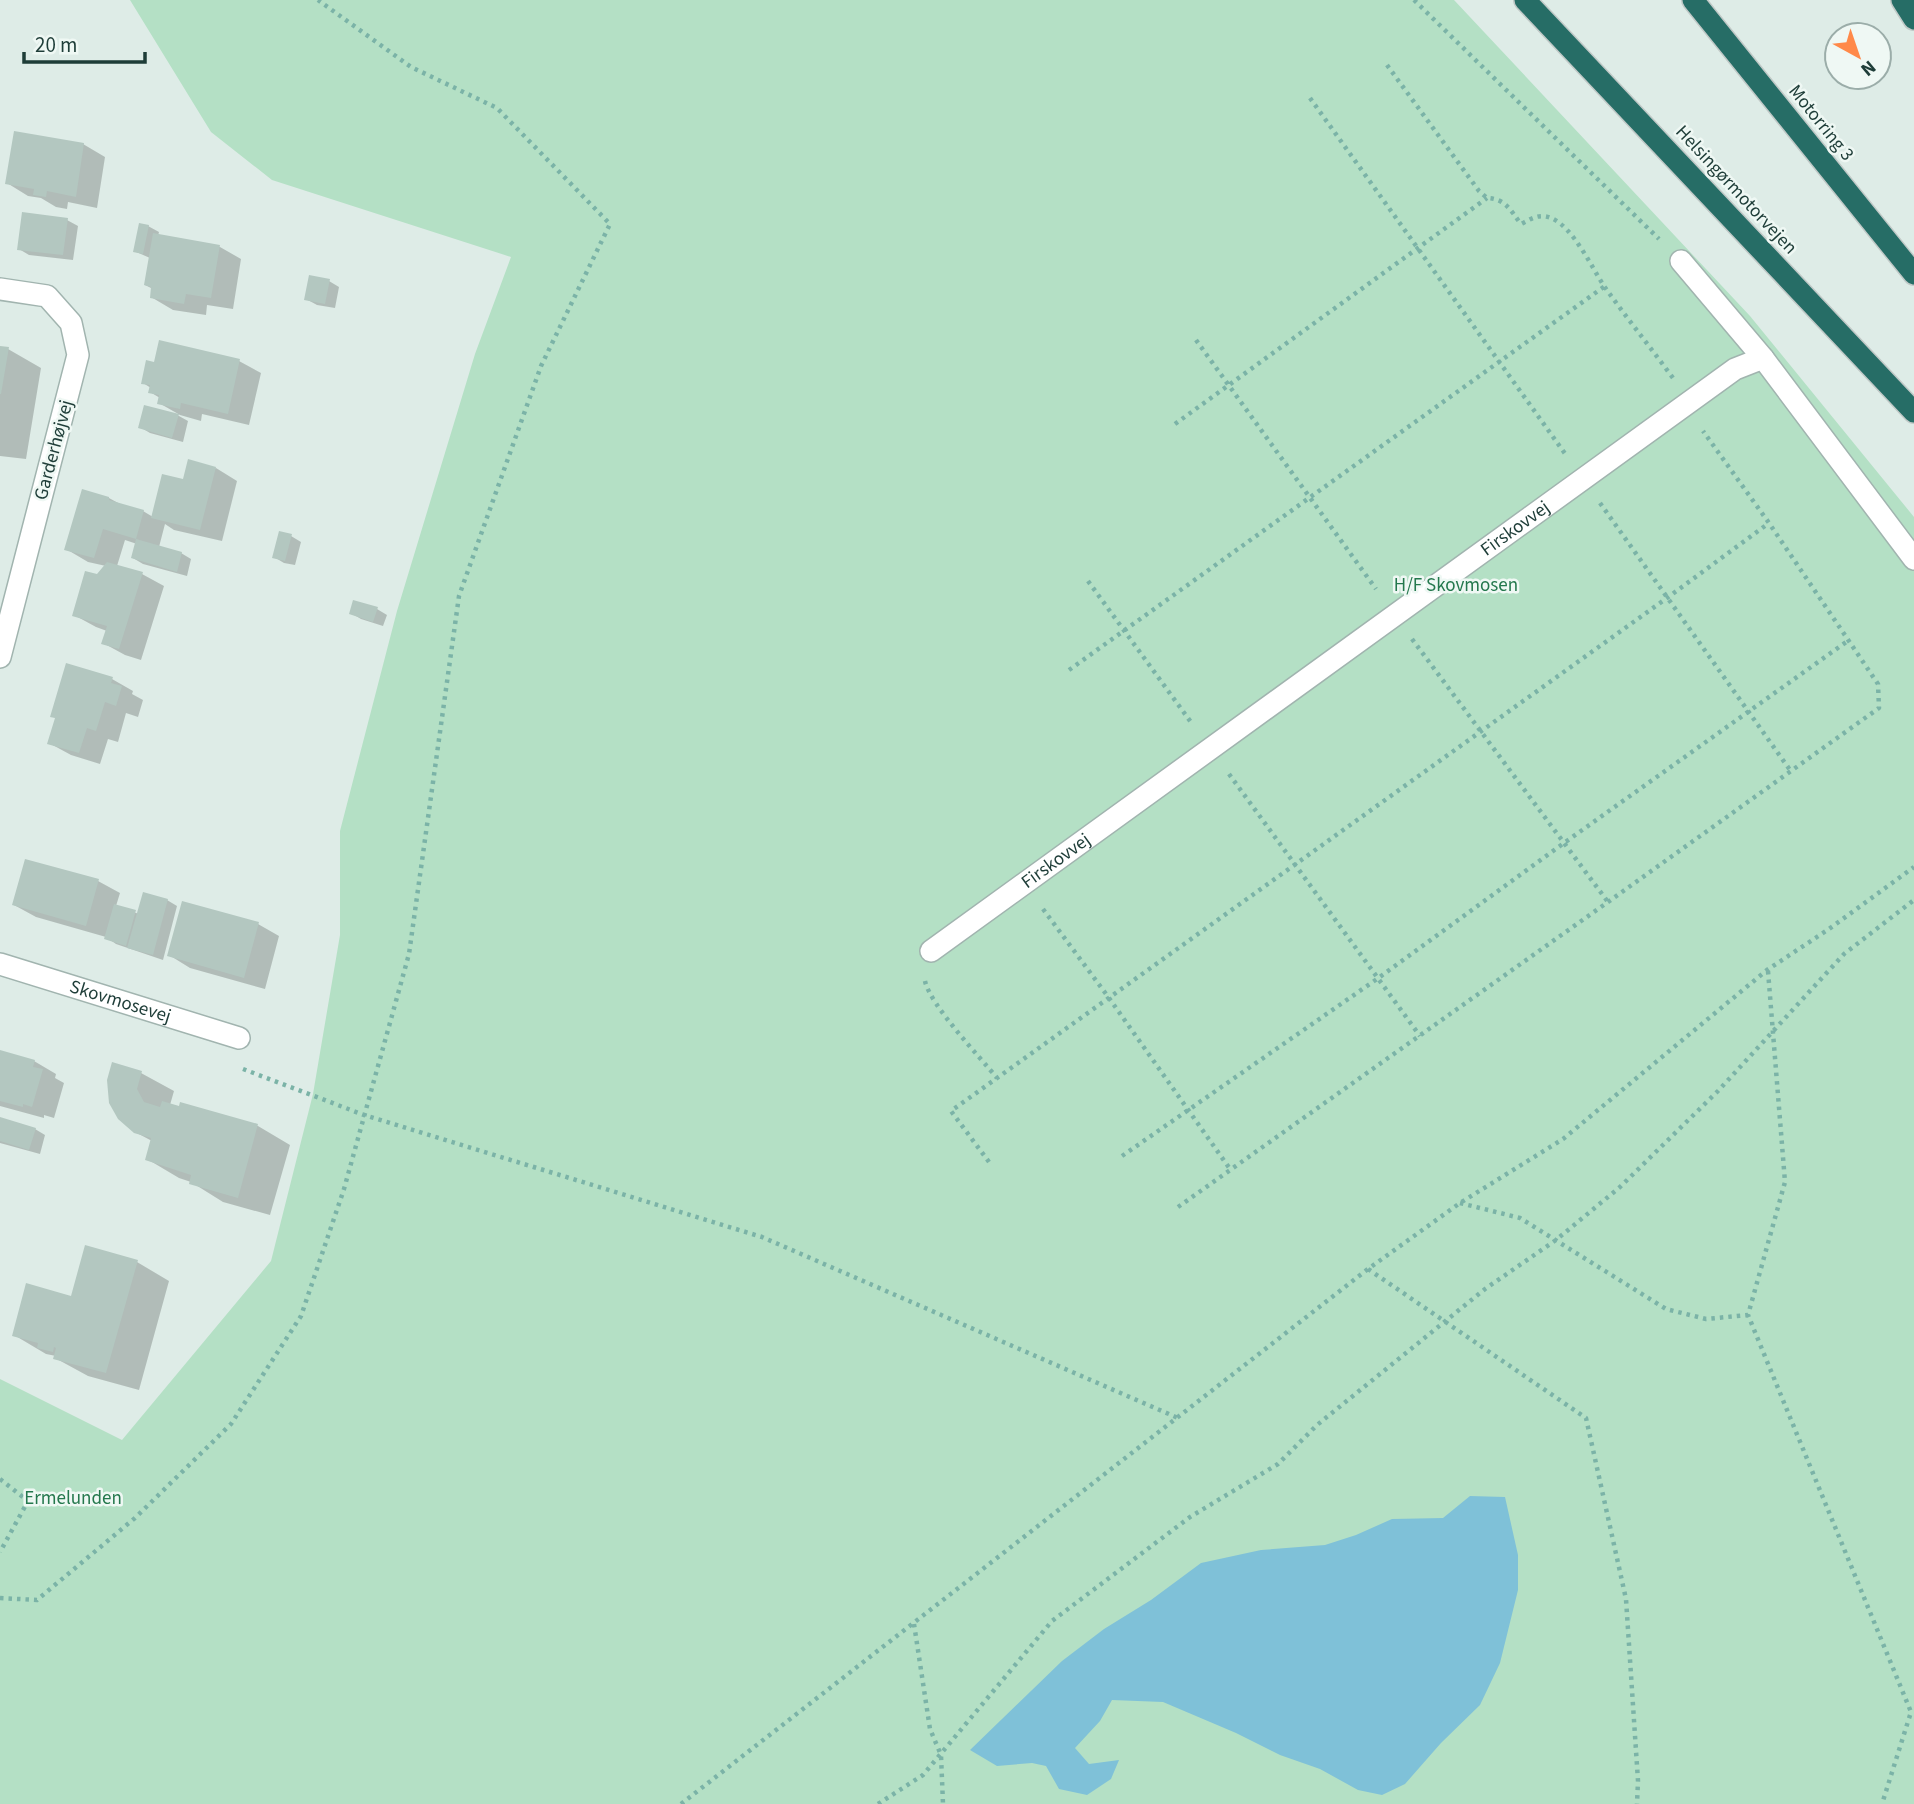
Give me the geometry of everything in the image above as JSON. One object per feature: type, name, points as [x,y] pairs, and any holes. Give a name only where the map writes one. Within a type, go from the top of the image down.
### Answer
[{"type":"highway","name":"Helsingørmotorvejen","points":[[1525,0],[1914,412]]},
{"type":"highway","name":"Motorring 3","points":[[1693,0],[1914,274]]},
{"type":"highway","points":[[1902,0],[1914,19]]},
{"type":"street","points":[[1681,261],[1763,358],[1914,559]]},
{"type":"street","name":"Garderhøjvej","points":[[0,289],[47,296],[71,323],[78,355],[0,657]]},
{"type":"street","name":"Firskovvej","points":[[930,951],[1690,401],[1735,369],[1763,358]]},
{"type":"street","name":"Skovmosevej","points":[[0,964],[239,1038]]},
{"type":"path","points":[[0,1598],[37,1600],[135,1518],[231,1424],[301,1316],[344,1189],[409,954],[459,596],[541,366],[610,224],[497,108],[411,67],[318,0]]},
{"type":"path","points":[[1414,0],[1681,261]]},
{"type":"path","points":[[1387,65],[1487,198]]},
{"type":"path","points":[[1310,98],[1790,770]]},
{"type":"path","points":[[1175,424],[1487,198],[1498,199],[1508,206],[1521,224],[1538,215],[1552,218],[1567,230],[1579,245],[1605,286],[1690,401],[1700,428],[1769,523],[1878,684],[1879,708],[1178,1207]]},
{"type":"path","points":[[1069,670],[1605,286]]},
{"type":"path","points":[[989,1162],[951,1111],[1769,523]]},
{"type":"path","points":[[1088,582],[1420,1036]]},
{"type":"path","points":[[1122,1157],[1377,979],[1849,640]]},
{"type":"path","points":[[681,1804],[1368,1269],[1460,1203],[1563,1139],[1768,970],[1914,867]]},
{"type":"path","points":[[1023,883],[1109,998],[1230,1169]]},
{"type":"path","points":[[878,1804],[923,1775],[1052,1620],[1191,1517],[1278,1464],[1317,1425],[1485,1289],[1556,1240],[1620,1187],[1718,1091],[1844,954],[1914,900]]},
{"type":"path","points":[[930,951],[923,970],[925,986],[997,1078]]},
{"type":"path","points":[[1768,970],[1785,1182],[1748,1315],[1911,1712],[1882,1804]]},
{"type":"path","points":[[239,1038],[236,1066],[364,1115],[762,1237],[1178,1418]]},
{"type":"path","points":[[1460,1203],[1520,1219],[1666,1309],[1706,1319],[1748,1315]]},
{"type":"path","points":[[1368,1269],[1586,1418],[1626,1599],[1638,1781],[1637,1804]]},
{"type":"path","points":[[0,1479],[28,1501],[0,1552]]},
{"type":"path","points":[[914,1624],[930,1729],[941,1755],[943,1804]]},
{"type":"path","points":[[1907,1725],[1914,1728]]},
{"type":"green space","points":[[130,0],[1454,0],[1750,316],[1914,517],[1914,1804],[0,1804],[0,1379],[122,1440],[271,1261],[313,1094],[340,935],[340,831],[397,611],[475,354],[511,257],[272,180],[211,132]]},
{"type":"water","points":[[1470,1496],[1505,1497],[1518,1555],[1518,1590],[1500,1663],[1480,1705],[1441,1743],[1405,1784],[1382,1795],[1358,1790],[1320,1769],[1280,1755],[1163,1702],[1112,1700],[1100,1721],[1075,1748],[1089,1764],[1119,1760],[1111,1779],[1087,1795],[1059,1789],[1046,1766],[1032,1763],[997,1766],[970,1750],[1062,1661],[1201,1563],[1261,1550],[1325,1545],[1392,1519],[1443,1518]]},
{"type":"building","points":[[14,131],[84,143],[76,197],[47,191],[46,197],[33,195],[34,189],[5,184]]},
{"type":"building","points":[[22,212],[68,218],[63,255],[17,250]]},
{"type":"building","points":[[139,223],[149,225],[143,254],[133,252]]},
{"type":"building","points":[[153,233],[220,245],[211,298],[186,294],[184,304],[150,298],[151,287],[144,285]]},
{"type":"building","points":[[309,275],[330,279],[325,304],[304,300]]},
{"type":"building","points":[[159,340],[240,359],[228,414],[181,403],[180,409],[157,404],[159,395],[148,393],[150,385],[141,384],[146,360],[154,362]]},
{"type":"building","points":[[0,346],[9,347],[1,394],[0,394]]},
{"type":"building","points":[[144,405],[179,414],[172,438],[138,428]]},
{"type":"building","points":[[188,459],[216,467],[200,530],[151,518],[162,474],[183,479]]},
{"type":"building","points":[[82,489],[144,510],[136,539],[103,529],[94,558],[64,550]]},
{"type":"building","points":[[279,531],[292,534],[285,561],[272,558]]},
{"type":"building","points":[[136,539],[182,552],[177,572],[131,558]]},
{"type":"building","points":[[107,562],[143,572],[119,649],[101,644],[107,626],[72,616],[85,571],[97,574]]},
{"type":"building","points":[[353,600],[378,607],[373,622],[349,614]]},
{"type":"building","points":[[66,663],[113,677],[111,683],[122,686],[116,706],[105,702],[96,731],[87,728],[79,753],[47,744],[55,718],[50,717]]},
{"type":"building","points":[[25,859],[99,879],[86,926],[12,905]]},
{"type":"building","points":[[143,892],[168,899],[153,955],[127,948]]},
{"type":"building","points":[[182,901],[259,922],[244,978],[167,956]]},
{"type":"building","points":[[114,904],[136,910],[126,946],[104,939]]},
{"type":"building","points":[[0,1050],[35,1060],[33,1067],[43,1069],[32,1107],[0,1101]]},
{"type":"building","points":[[112,1062],[142,1071],[137,1089],[144,1102],[160,1107],[162,1101],[179,1106],[180,1102],[258,1124],[238,1198],[189,1184],[191,1175],[145,1160],[151,1138],[134,1133],[118,1119],[109,1103],[107,1080]]},
{"type":"building","points":[[0,1117],[36,1128],[29,1150],[0,1141]]},
{"type":"building","points":[[85,1245],[138,1260],[106,1373],[53,1359],[56,1348],[54,1347],[53,1352],[37,1348],[38,1343],[12,1336],[26,1283],[71,1296]]},
{"type":"park label","name":"H/F Skovmosen","points":[[1456,585]]},
{"type":"park label","name":"Ermelunden","points":[[73,1498]]}]
